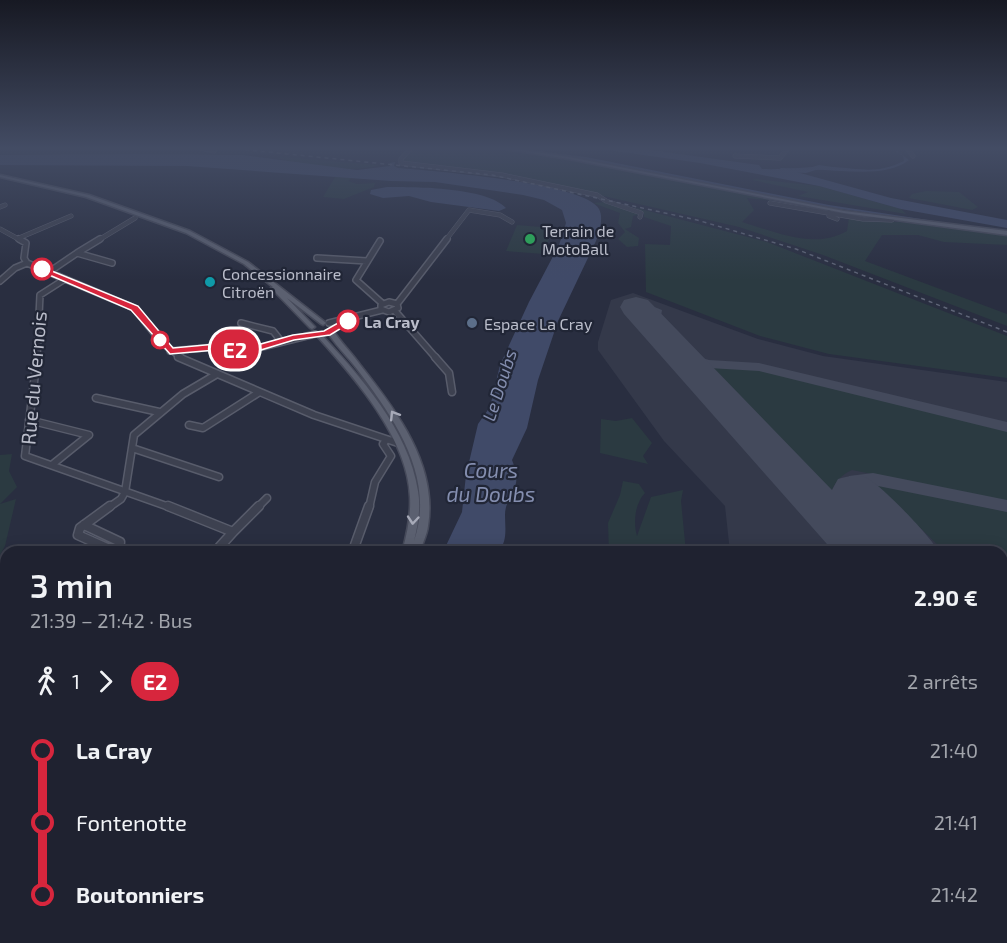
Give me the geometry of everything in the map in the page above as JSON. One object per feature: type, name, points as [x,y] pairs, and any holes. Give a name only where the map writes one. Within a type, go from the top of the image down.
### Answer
[{"type":"main road","points":[[73,192],[174,226],[246,263],[329,326],[388,405],[406,435],[424,488],[426,505],[425,520],[417,546]]},
{"type":"main road","points":[[739,192],[844,213],[1007,234]]},
{"type":"main road","points":[[174,226],[259,275],[314,331],[378,408],[410,476],[414,498],[414,525],[409,546]]},
{"type":"main road","points":[[314,331],[329,326]]},
{"type":"main road","points":[[314,331],[329,326]]},
{"type":"street","points":[[584,192],[598,195],[606,201],[641,213],[640,217]]},
{"type":"street","points":[[770,203],[844,213]]},
{"type":"street","points":[[394,311],[469,210],[500,215],[512,222]]},
{"type":"street","points":[[829,212],[829,216],[837,219]]},
{"type":"street","points":[[19,238],[71,216]]},
{"type":"street","points":[[49,272],[135,218]]},
{"type":"street","points":[[0,229],[26,243],[24,258],[27,263],[134,308],[170,351],[258,393],[365,433],[393,440]]},
{"type":"street","points":[[380,241],[357,282],[383,307],[394,311],[448,373],[452,392]]},
{"type":"street","points":[[76,253],[112,263]]},
{"type":"street","points":[[317,258],[367,261]]},
{"type":"street","points":[[0,281],[7,274],[27,263]]},
{"type":"street","points":[[0,273],[7,274]]},
{"type":"street","name":"Rue du Vernois","points":[[53,464],[25,456],[38,350],[40,295],[66,279]]},
{"type":"street","points":[[329,326],[397,304]]},
{"type":"street","points":[[241,323],[273,331],[281,341]]},
{"type":"street","points":[[170,351],[216,347],[251,350],[314,331]]},
{"type":"street","points":[[119,546],[120,542],[84,525],[121,499],[125,492],[134,435],[159,412],[217,374]]},
{"type":"street","points":[[189,425],[203,428],[258,393]]},
{"type":"street","points":[[96,398],[159,412]]},
{"type":"street","points":[[29,420],[89,435],[53,464],[233,532]]},
{"type":"street","points":[[355,545],[367,514],[375,482],[392,456],[383,444],[404,437],[416,462]]},
{"type":"street","points":[[132,448],[219,477]]},
{"type":"street","points":[[220,546],[267,498]]},
{"type":"shaded area","points":[[326,192],[361,192],[344,199],[323,197]]},
{"type":"shaded area","points":[[586,192],[732,192],[776,201],[747,198],[754,210],[742,222],[781,234],[808,239],[821,239],[847,231],[849,217],[875,222],[900,222],[1007,235],[1007,245],[944,242],[918,235],[882,235],[865,261],[1007,314],[1007,326],[823,255],[739,227]]},
{"type":"shaded area","points":[[808,192],[840,192],[901,209],[906,214],[798,196]]},
{"type":"shaded area","points":[[959,192],[978,207],[972,210],[909,198],[912,194]]},
{"type":"shaded area","points":[[604,202],[640,214],[633,216],[631,227],[625,229],[639,238],[638,246],[627,247],[618,239],[625,232],[618,223],[620,213],[593,203]]},
{"type":"shaded area","points":[[633,207],[767,242],[1007,336],[1007,378],[829,354],[760,336],[646,292],[645,244],[670,245],[671,226],[644,217],[644,213]]},
{"type":"shaded area","name":"Terrain de MotoBall","points":[[517,225],[553,228],[544,254],[506,251]]},
{"type":"shaded area","points":[[633,293],[758,339],[823,356],[1007,382],[1007,546],[729,546],[725,506],[664,441],[598,350],[598,342],[611,300]]},
{"type":"shaded area","points":[[717,365],[756,369],[1007,430],[1007,501],[852,470],[838,479],[831,494],[880,546],[867,546],[709,376],[709,370]]},
{"type":"shaded area","points":[[632,418],[652,443],[643,456],[648,464],[600,453],[601,419],[616,421]]},
{"type":"shaded area","points":[[12,454],[9,471],[17,487],[0,504],[0,455]]},
{"type":"shaded area","points":[[623,481],[639,484],[645,493],[636,513],[637,536],[651,497],[683,490],[681,501],[685,546],[609,546],[608,523],[620,495]]},
{"type":"shaded area","points":[[874,483],[1007,512],[1007,546],[939,546]]},
{"type":"shaded area","points":[[16,499],[5,546],[0,546],[0,504]]},
{"type":"water","points":[[370,192],[467,192],[496,201],[506,208],[499,211],[431,202],[409,196],[383,198],[370,194]]},
{"type":"water","name":"Cours du Doubs","points":[[503,192],[566,192],[587,200],[599,209],[600,229],[558,321],[538,380],[527,428],[512,460],[516,479],[506,508],[505,539],[502,546],[446,546],[462,512],[466,475],[478,424],[490,407],[500,365],[559,245],[566,223],[562,210],[544,200]]},
{"type":"water","points":[[748,192],[763,192],[829,205],[1007,232],[811,205]]},
{"type":"water","points":[[840,192],[869,192],[1007,220],[1007,228],[901,209]]},
{"type":"taxiway","points":[[647,318],[640,315],[640,311],[647,308],[656,310],[654,326]]},
{"type":"taxiway","points":[[683,356],[709,364],[759,367],[1007,427]]},
{"type":"taxiway","points":[[854,490],[852,486],[855,480],[873,479],[1007,506]]},
{"type":"runway","points":[[636,307],[856,546]]},
{"type":"runway","points":[[854,490],[909,546]]},
{"type":"railway","points":[[569,192],[697,220],[796,249],[1007,332]]},
{"type":"bus line","name":"E2","points":[[42,269],[123,301],[139,311],[170,351],[216,347],[251,350],[293,338],[327,333],[348,321]]},
{"type":"place","name":"Terrain de MotoBall","points":[[530,239]]},
{"type":"place","name":"Concessionnaire Citroën","points":[[210,282]]},
{"type":"place","name":"La Cray","points":[[348,321]]},
{"type":"place","name":"Espace La Cray","points":[[472,323]]},
{"type":"water label","name":"Le Doubs","points":[[499,385]]}]
